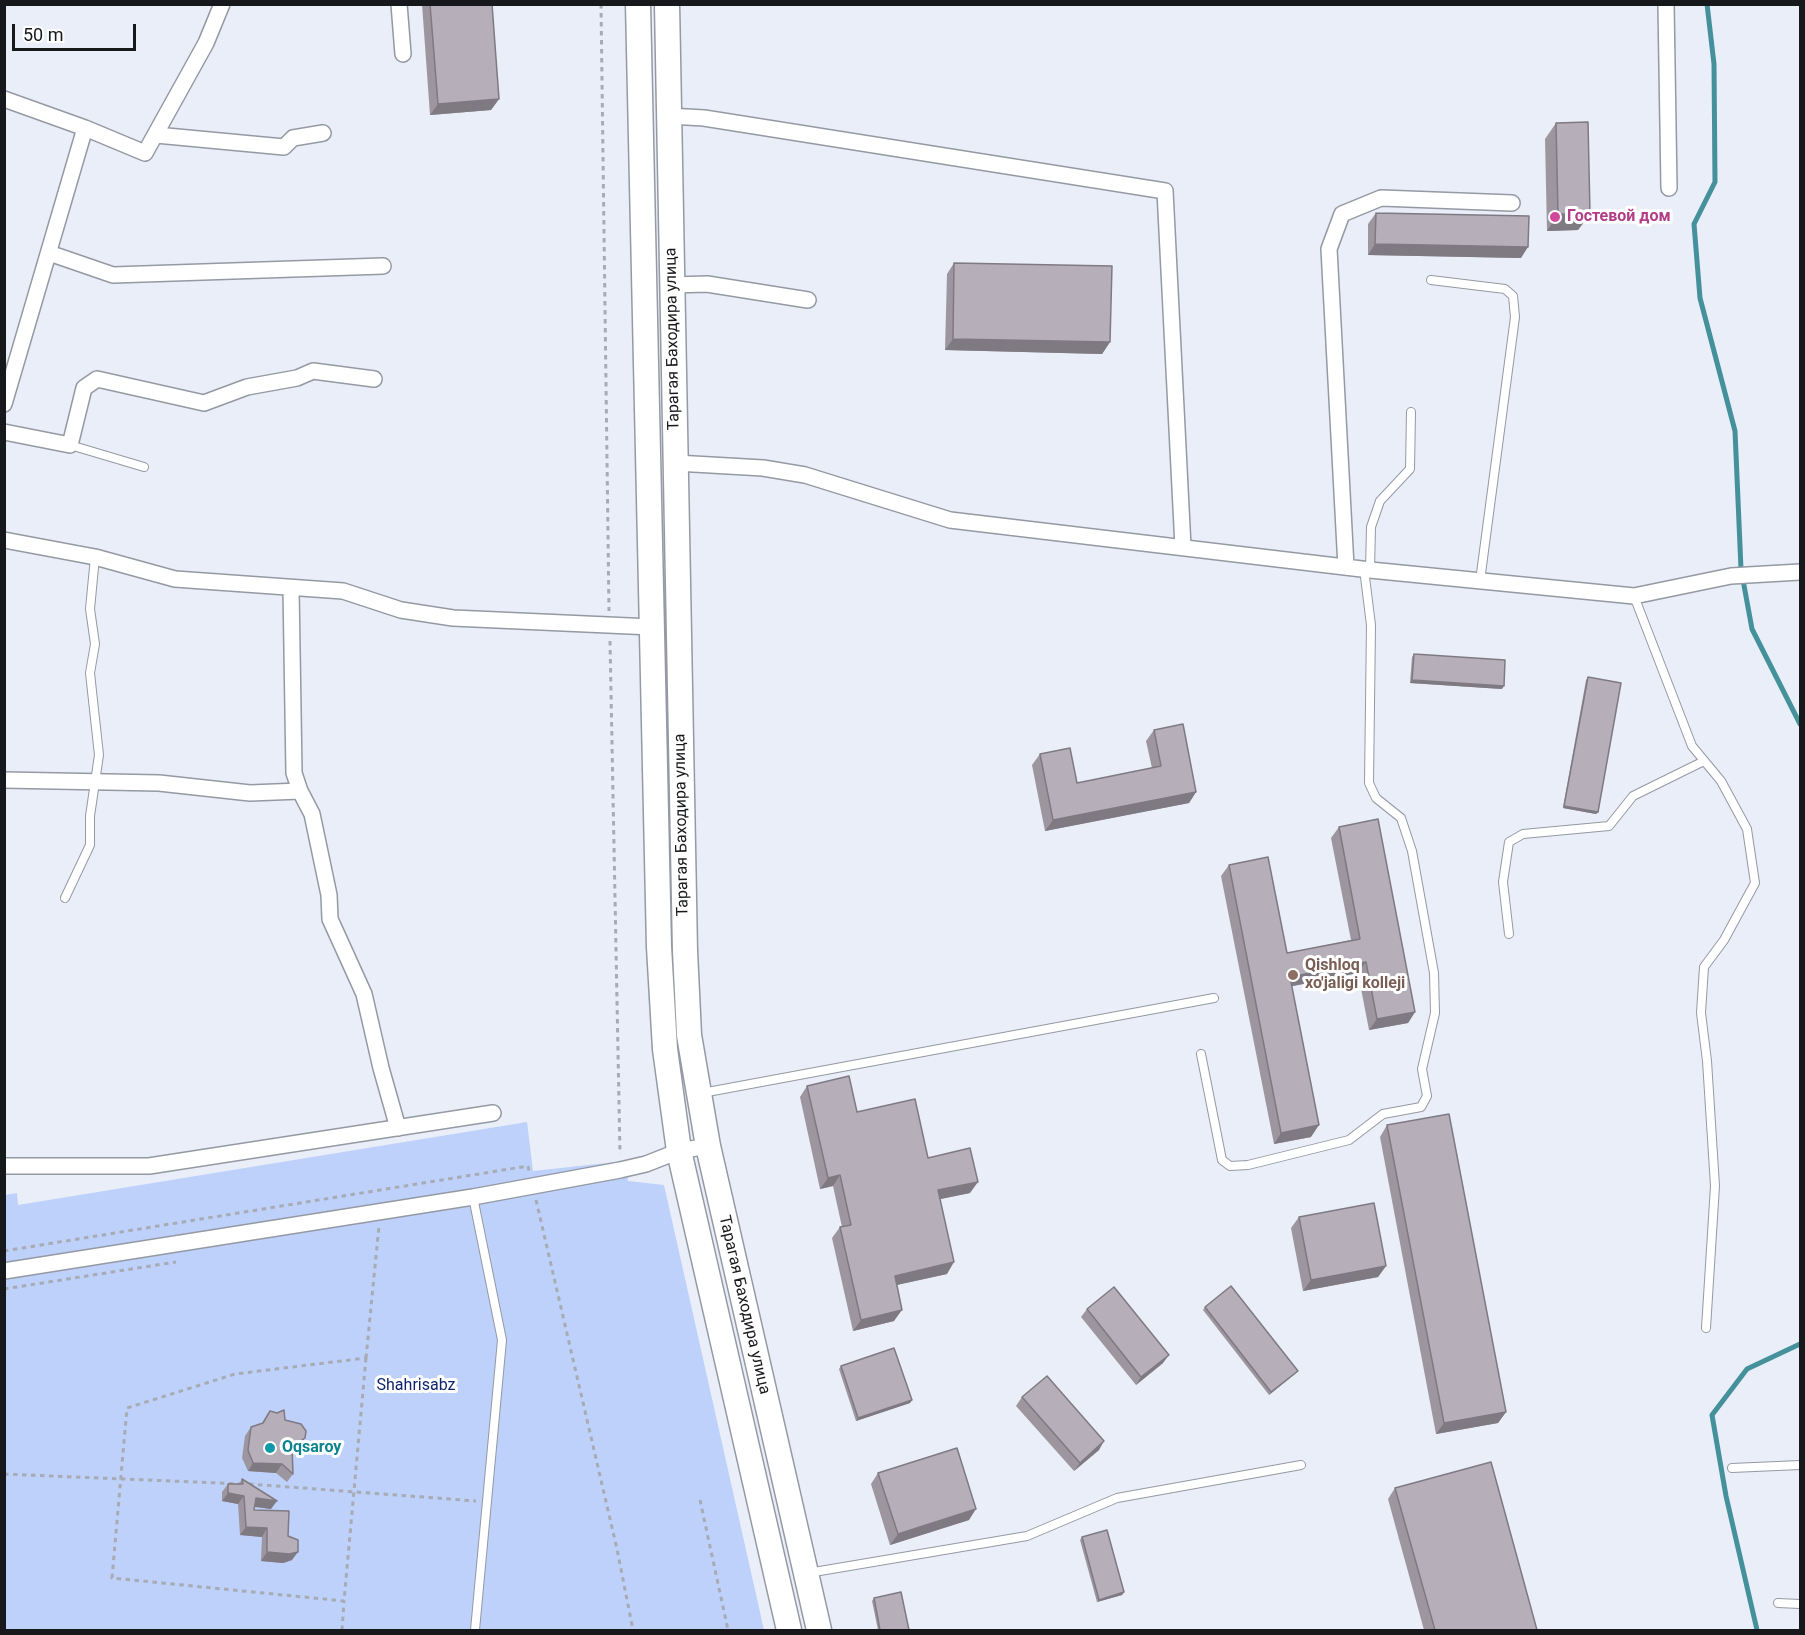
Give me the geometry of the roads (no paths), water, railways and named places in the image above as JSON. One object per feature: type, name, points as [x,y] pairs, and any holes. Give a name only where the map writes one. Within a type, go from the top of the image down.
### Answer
[{"type":"main road","name":"Тарагая Баходира улица","points":[[638,4],[659,947],[665,1049],[679,1151],[789,1630]]},
{"type":"main road","name":"Тарагая Баходира улица","points":[[667,4],[685,951],[689,1035],[708,1146],[819,1630]]},
{"type":"street","points":[[4,99],[85,128],[145,153],[206,43],[222,4]]},
{"type":"street","points":[[399,4],[403,54]]},
{"type":"street","points":[[1666,4],[1669,188]]},
{"type":"street","points":[[669,116],[704,118],[1165,191],[1183,547]]},
{"type":"street","points":[[4,404],[85,128]]},
{"type":"street","points":[[156,135],[284,147],[293,138],[323,133]]},
{"type":"street","points":[[1346,567],[1329,249],[1342,214],[1381,198],[1512,203]]},
{"type":"street","points":[[49,253],[113,275],[383,266]]},
{"type":"street","points":[[672,285],[707,284],[808,300]]},
{"type":"street","points":[[4,432],[70,445],[84,388],[97,379],[204,403],[247,387],[297,378],[313,371],[374,379]]},
{"type":"street","points":[[676,463],[763,468],[805,475],[950,520],[1367,570],[1634,596],[1731,576],[1800,572]]},
{"type":"street","points":[[4,540],[95,557],[175,579],[343,591],[401,610],[453,618],[652,627]]},
{"type":"street","points":[[291,588],[294,773],[312,814],[329,894],[330,919],[364,994],[398,1128]]},
{"type":"street","points":[[4,780],[159,783],[250,793],[300,791]]},
{"type":"street","points":[[4,1166],[149,1166],[493,1113]]},
{"type":"street","points":[[4,1271],[473,1197],[620,1170],[646,1164],[679,1151],[708,1146]]},
{"type":"lane","points":[[1431,280],[1505,289],[1514,296],[1515,316],[1480,581]]},
{"type":"lane","points":[[1201,1054],[1222,1160],[1230,1166],[1248,1165],[1349,1140],[1383,1114],[1421,1107],[1426,1096],[1422,1069],[1435,1013],[1434,973],[1408,840],[1401,818],[1376,798],[1369,783],[1371,625],[1367,570],[1371,527],[1380,501],[1410,469],[1411,412]]},
{"type":"lane","points":[[70,445],[144,467]]},
{"type":"lane","points":[[65,898],[90,845],[99,755],[90,673],[95,644],[90,609],[95,557]]},
{"type":"lane","points":[[1634,596],[1692,746],[1721,781],[1747,829],[1755,883],[1724,940],[1704,967],[1701,1013],[1707,1061],[1715,1186],[1706,1328]]},
{"type":"lane","points":[[1509,934],[1503,882],[1509,842],[1523,834],[1609,826],[1633,796],[1704,761]]},
{"type":"lane","points":[[698,1094],[1214,998]]},
{"type":"lane","points":[[473,1197],[502,1340],[475,1630]]},
{"type":"lane","points":[[806,1573],[1027,1536],[1117,1498],[1301,1465]]},
{"type":"lane","points":[[1732,1468],[1800,1465]]},
{"type":"lane","points":[[1778,1603],[1800,1604]]},
{"type":"waterway","points":[[1707,4],[1714,64],[1715,182],[1694,224],[1700,298],[1735,431],[1741,569],[1752,629],[1800,724]]},
{"type":"waterway","points":[[1757,1630],[1726,1496],[1712,1415],[1747,1369],[1800,1344]]},
{"type":"place","name":"Гостевой дом","points":[[1555,217]]},
{"type":"place","name":"Qishloq xo'jaligi kolleji","points":[[1293,975]]},
{"type":"place","name":"Oqsaroy","points":[[270,1448]]},
{"type":"park label","name":"Shahrisabz","points":[[416,1386]]}]
